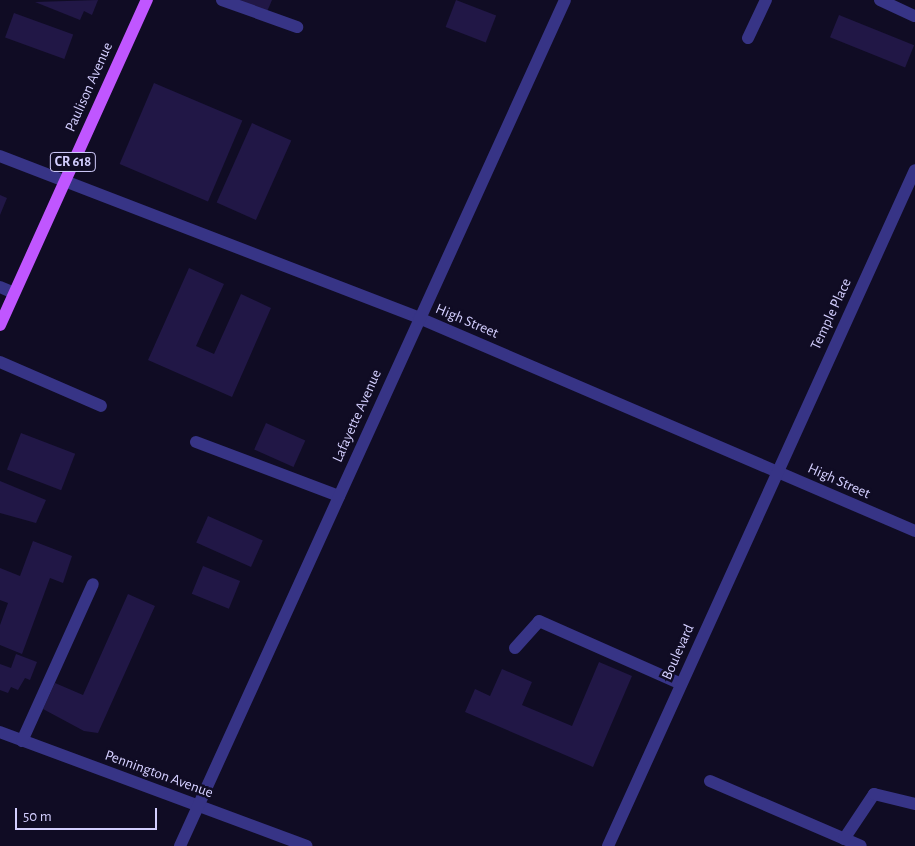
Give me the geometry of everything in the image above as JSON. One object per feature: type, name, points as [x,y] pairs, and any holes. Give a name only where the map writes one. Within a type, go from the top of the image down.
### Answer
[{"type":"main road","name":"Paulison Avenue","points":[[0,325],[147,0]]},
{"type":"street","points":[[222,0],[297,27]]},
{"type":"street","name":"Lafayette Avenue","points":[[180,846],[565,0]]},
{"type":"street","points":[[748,38],[766,0]]},
{"type":"street","points":[[880,0],[915,16]]},
{"type":"street","name":"High Street","points":[[0,156],[419,318],[915,531]]},
{"type":"street","name":"Temple Place","points":[[777,471],[915,170]]},
{"type":"street","points":[[0,287],[14,292]]},
{"type":"street","points":[[0,362],[101,406]]},
{"type":"street","points":[[196,442],[339,496]]},
{"type":"street","name":"Boulevard","points":[[608,846],[777,471]]},
{"type":"street","points":[[22,740],[92,584]]},
{"type":"street","points":[[515,648],[538,621],[681,684]]},
{"type":"street","name":"Pennington Avenue","points":[[0,732],[307,846]]},
{"type":"street","points":[[710,781],[860,846]]},
{"type":"street","points":[[844,839],[874,794],[915,804]]},
{"type":"building","points":[[98,0],[92,15],[84,11],[80,20],[35,2]]},
{"type":"building","points":[[232,0],[272,0],[266,14]]},
{"type":"building","points":[[456,0],[496,15],[486,42],[446,27]]},
{"type":"building","points":[[14,13],[73,35],[64,59],[5,37]]},
{"type":"building","points":[[839,15],[914,45],[905,68],[830,37]]},
{"type":"building","points":[[154,83],[242,121],[208,202],[120,164]]},
{"type":"building","points":[[252,123],[291,140],[256,220],[217,202]]},
{"type":"building","points":[[0,195],[7,198],[0,215]]},
{"type":"building","points":[[189,268],[224,284],[196,346],[214,354],[241,294],[271,308],[232,397],[148,360]]},
{"type":"building","points":[[266,423],[305,440],[293,467],[254,449]]},
{"type":"building","points":[[21,433],[75,454],[61,490],[7,469]]},
{"type":"building","points":[[0,481],[46,500],[36,523],[0,513]]},
{"type":"building","points":[[208,516],[263,540],[251,567],[196,542]]},
{"type":"building","points":[[33,541],[72,556],[63,583],[50,578],[22,654],[0,645],[0,625],[8,603],[0,600],[0,568],[20,576]]},
{"type":"building","points":[[203,566],[240,581],[229,609],[192,594]]},
{"type":"building","points":[[128,594],[155,606],[98,733],[84,731],[43,709],[55,683],[83,695]]},
{"type":"building","points":[[16,654],[37,662],[30,680],[25,678],[18,690],[11,687],[8,693],[0,690],[0,664],[11,668]]},
{"type":"building","points":[[599,662],[632,676],[593,767],[465,712],[475,689],[490,696],[502,669],[532,682],[522,705],[572,726]]}]
